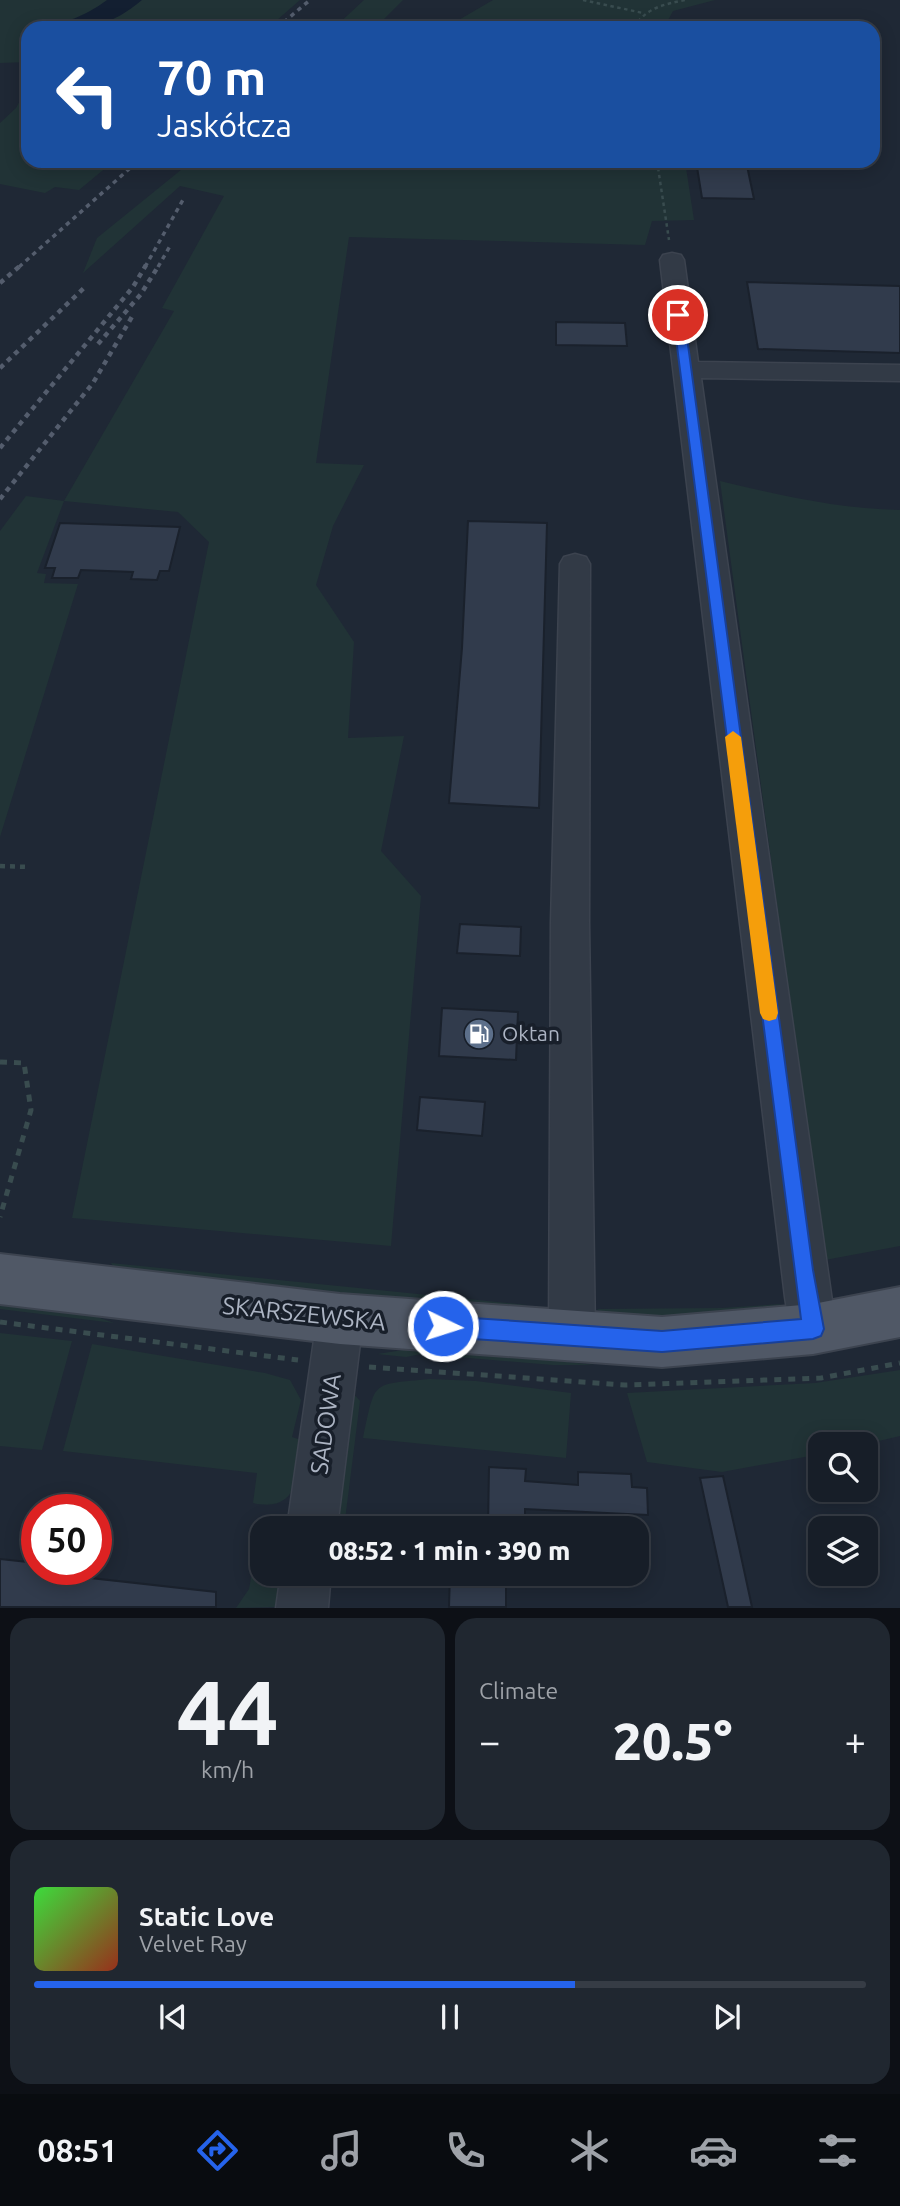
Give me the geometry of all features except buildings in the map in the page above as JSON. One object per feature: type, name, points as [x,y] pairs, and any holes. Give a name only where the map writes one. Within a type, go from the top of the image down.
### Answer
[{"type":"main road","name":"SKARSZEWSKA","points":[[0,1279],[340,1319],[662,1342],[813,1329],[900,1312]]},
{"type":"street","points":[[672,260],[813,1329]]},
{"type":"street","points":[[685,370],[900,373]]},
{"type":"street","points":[[572,1336],[570,923],[575,564]]},
{"type":"street","name":"SADOWA","points":[[314,1516],[340,1319]]},
{"type":"street","points":[[302,1608],[305,1586]]},
{"type":"path","points":[[583,0],[643,13]]},
{"type":"path","points":[[638,21],[643,13],[660,5],[685,0]]},
{"type":"path","points":[[658,168],[672,260]]},
{"type":"path","points":[[0,866],[29,867]]},
{"type":"path","points":[[0,1062],[24,1063],[31,1110],[0,1217]]},
{"type":"shaded area","points":[[0,0],[300,0],[276,21],[21,21],[21,62],[0,63]]},
{"type":"shaded area","points":[[364,0],[403,0],[382,21],[342,21]]},
{"type":"shaded area","points":[[493,0],[715,0],[673,11],[668,21],[457,21]]},
{"type":"shaded area","points":[[21,99],[21,168],[106,168],[79,190],[55,187],[45,193],[0,184],[0,123],[16,108]]},
{"type":"shaded area","points":[[183,168],[686,168],[694,220],[652,221],[645,245],[349,237],[316,463],[364,465],[333,526],[316,585],[354,642],[348,738],[404,736],[381,851],[421,896],[391,1246],[72,1218],[209,542],[178,512],[64,501],[174,311],[162,308],[224,196],[180,186],[83,273],[97,238]]},
{"type":"shaded area","points":[[720,481],[832,504],[900,510],[900,1246],[825,1260]]},
{"type":"shaded area","points":[[26,496],[64,501],[37,573],[46,574],[44,583],[78,584],[0,837],[0,531]]},
{"type":"shaded area","points":[[111,1263],[527,1305],[505,1311],[116,1271]]},
{"type":"shaded area","points":[[781,1304],[765,1313],[671,1317],[608,1317],[597,1309],[722,1308]]},
{"type":"shaded area","points":[[0,1305],[86,1313],[114,1323],[0,1309]]},
{"type":"shaded area","points":[[0,1333],[72,1341],[42,1450],[0,1446]]},
{"type":"shaded area","points":[[92,1344],[265,1373],[290,1380],[301,1400],[292,1437],[304,1441],[297,1478],[288,1497],[268,1505],[253,1503],[257,1473],[63,1451]]},
{"type":"shaded area","points":[[429,1346],[594,1365],[553,1365],[421,1354],[406,1357],[377,1354]]},
{"type":"shaded area","points":[[900,1370],[900,1436],[878,1441],[878,1432],[808,1432],[808,1456],[722,1472],[647,1462],[627,1393],[815,1383]]},
{"type":"shaded area","points":[[430,1379],[476,1381],[571,1393],[566,1458],[363,1438],[374,1395],[379,1389],[396,1382]]},
{"type":"shaded area","points":[[349,1394],[354,1394],[360,1401],[346,1516],[332,1516]]},
{"type":"shaded area","points":[[250,1584],[250,1586],[281,1586],[280,1607],[236,1608]]},
{"type":"water","points":[[107,0],[142,0],[109,21],[66,21]]},
{"type":"railway","points":[[285,21],[310,0]]},
{"type":"railway","points":[[19,267],[130,168]]},
{"type":"railway","points":[[145,267],[184,198]]},
{"type":"railway","points":[[158,267],[170,246]]},
{"type":"railway","points":[[0,283],[21,265]]},
{"type":"railway","points":[[0,448],[133,287],[146,265]]},
{"type":"railway","points":[[98,344],[141,294],[159,265]]},
{"type":"railway","points":[[0,368],[84,288]]},
{"type":"railway","points":[[0,499],[93,383],[133,315]]},
{"type":"slow traffic","points":[[733,737],[769,1013]]},
{"type":"place","name":"Oktan","points":[[479,1034]]},
{"type":"route","points":[[443,1326],[662,1342],[813,1329],[803,1270],[678,315]]}]
